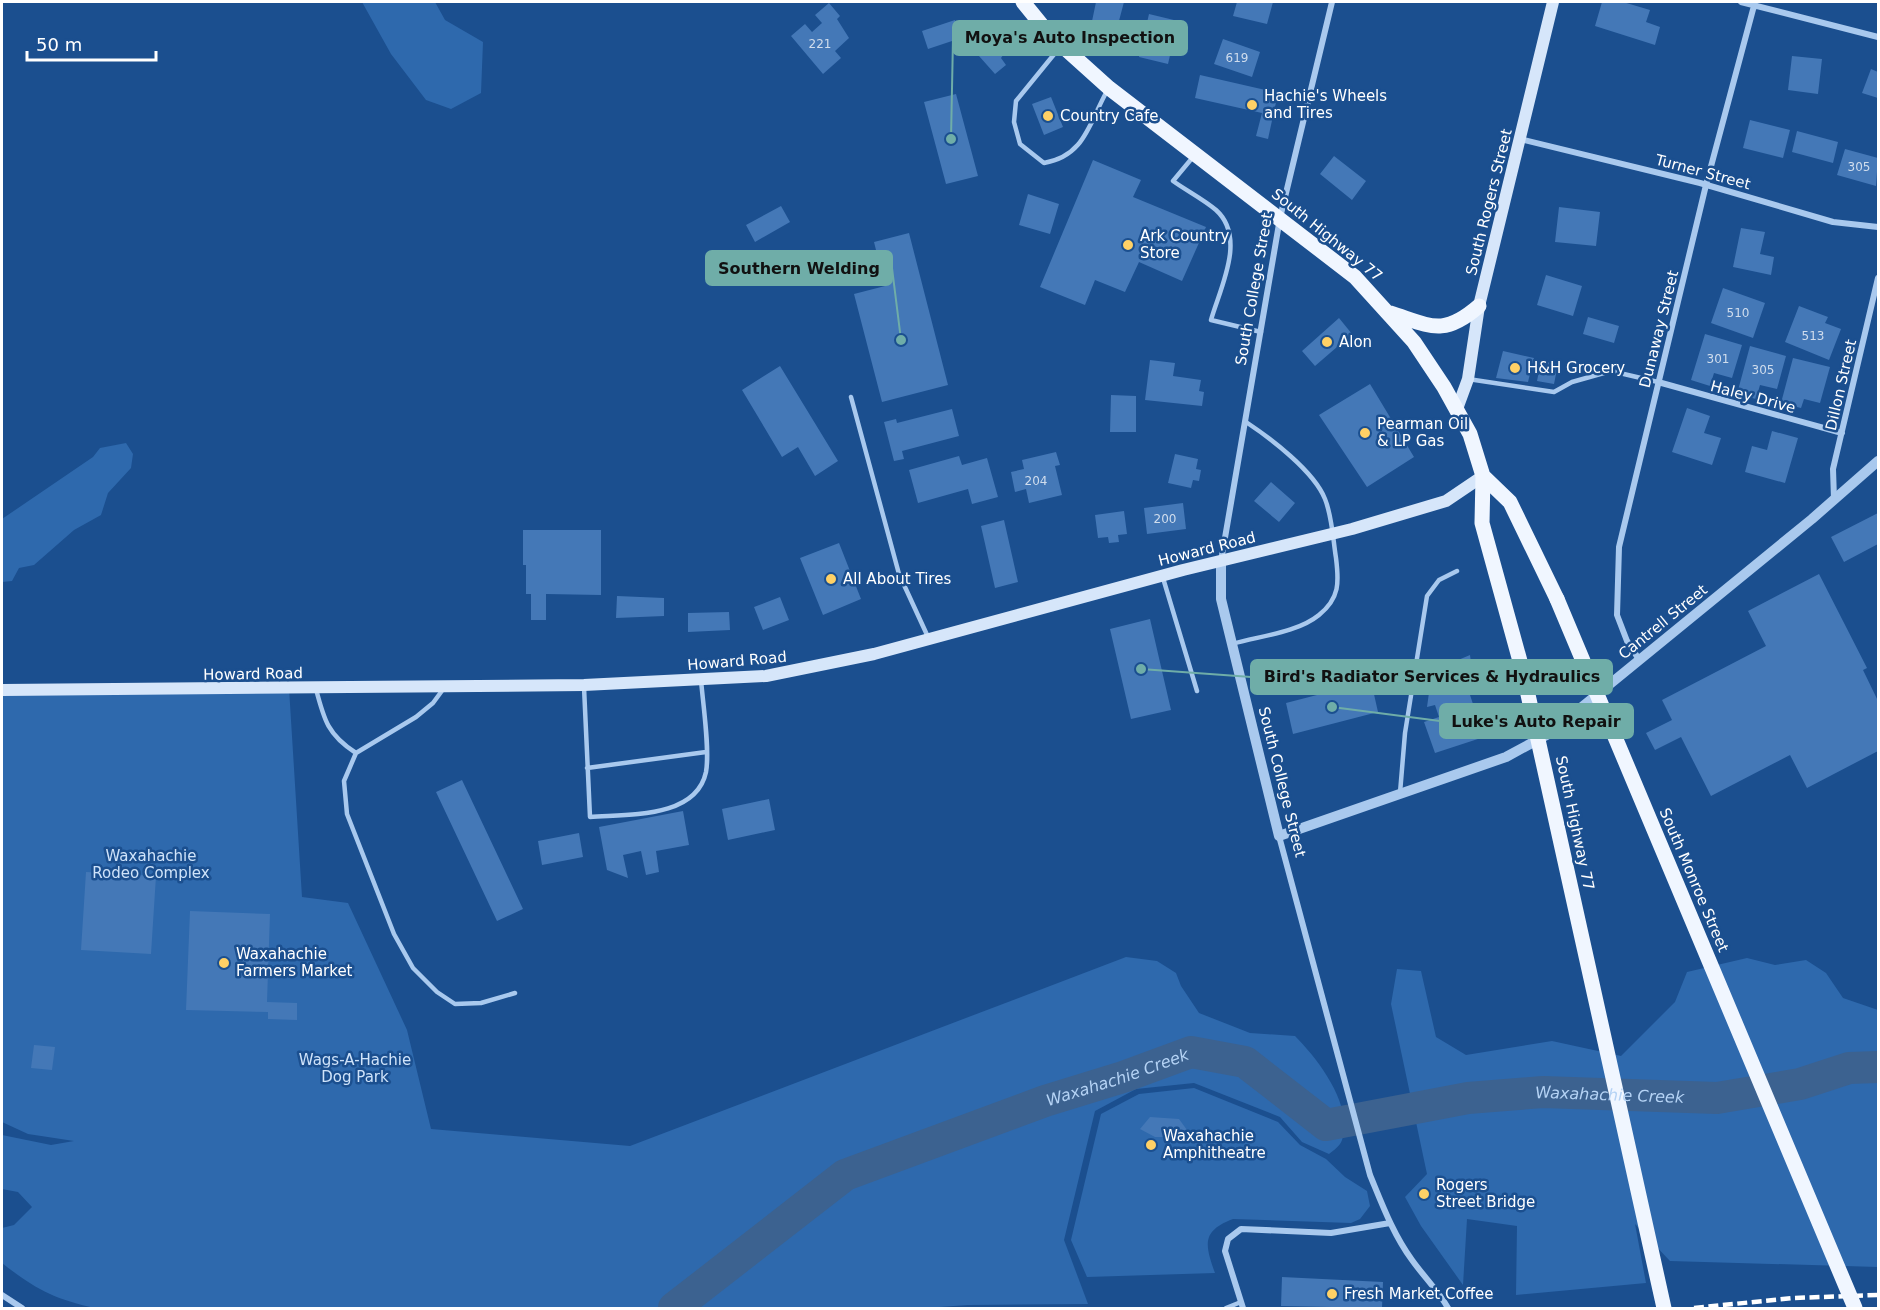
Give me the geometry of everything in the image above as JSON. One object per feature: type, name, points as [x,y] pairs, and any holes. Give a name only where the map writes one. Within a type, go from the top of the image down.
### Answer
[{"type":"main road","name":"South Highway 77","points":[[1023,2],[1061,46],[1108,88],[1281,218],[1355,277],[1414,342],[1470,434],[1483,476],[1482,523],[1523,672],[1664,1308]]},
{"type":"main road","name":"South Rogers Street","points":[[1456,409],[1468,379],[1479,306],[1553,2]]},
{"type":"main road","points":[[1390,313],[1439,327],[1462,321],[1479,306]]},
{"type":"main road","name":"Howard Road","points":[[2,690],[584,685],[766,676],[874,654],[1162,575],[1332,534],[1446,501],[1483,476]]},
{"type":"main road","name":"South Monroe Street","points":[[1483,476],[1510,502],[1557,599],[1855,1308]]},
{"type":"street","name":"South College Street","points":[[1332,2],[1281,218],[1221,561],[1221,599],[1280,836],[1370,1175],[1390,1223]]},
{"type":"street","points":[[1741,2],[1754,3],[1878,37]]},
{"type":"street","name":"Dunaway Street","points":[[1640,661],[1627,641],[1617,615],[1619,547],[1706,185],[1754,3]]},
{"type":"street","name":"Turner Street","points":[[1520,139],[1706,185],[1833,222],[1878,227]]},
{"type":"street","name":"Dillon Street","points":[[1834,499],[1833,469],[1878,278]]},
{"type":"street","name":"Haley Drive","points":[[1658,382],[1842,433]]},
{"type":"street","name":"Cantrell Street","points":[[1280,836],[1506,757],[1550,733],[1640,661],[1878,461]]},
{"type":"street","points":[[1242,1305],[1225,1251],[1228,1239],[1241,1229],[1331,1233],[1390,1223],[1411,1259],[1436,1288],[1448,1308]]},
{"type":"street","points":[[2,1295],[22,1308]]},
{"type":"lane","points":[[1061,46],[1016,101],[1014,122],[1020,144],[1044,163],[1062,160],[1082,143],[1108,88]]},
{"type":"lane","points":[[1194,154],[1173,181],[1216,211],[1226,222],[1232,239],[1210,320],[1262,332]]},
{"type":"lane","points":[[1468,379],[1554,392],[1572,382],[1611,371],[1658,382]]},
{"type":"lane","points":[[851,397],[899,574],[929,639]]},
{"type":"lane","points":[[1232,644],[1301,625],[1318,616],[1331,604],[1340,584],[1324,498],[1298,464],[1270,438],[1246,422]]},
{"type":"lane","points":[[1400,795],[1405,733],[1427,596],[1439,580],[1457,571]]},
{"type":"lane","points":[[1162,575],[1197,691]]},
{"type":"lane","points":[[584,685],[590,817],[652,812],[693,796],[701,787],[706,770],[706,752],[701,680]]},
{"type":"lane","points":[[446,686],[433,703],[416,717],[356,753],[344,781],[352,831],[394,934],[413,968],[437,992],[455,1004],[481,1003],[515,993]]},
{"type":"lane","points":[[316,688],[328,729],[339,742],[356,753]]},
{"type":"lane","points":[[587,768],[706,752]]},
{"type":"lane","points":[[1226,1308],[1242,1305]]},
{"type":"green space","points":[[362,2],[435,2],[445,20],[483,42],[481,93],[451,109],[426,100],[391,54]]},
{"type":"green space","points":[[126,443],[133,454],[131,468],[108,493],[101,515],[74,530],[34,565],[19,568],[12,581],[2,582],[2,519],[93,457],[100,448]]},
{"type":"green space","points":[[289,688],[302,897],[348,903],[407,1030],[431,1129],[630,1146],[1126,957],[1157,961],[1176,973],[1181,986],[1199,1013],[1250,1033],[1295,1036],[1314,1057],[1332,1084],[1343,1113],[1342,1140],[1329,1154],[1302,1142],[1280,1117],[1194,1083],[1136,1089],[1095,1111],[1064,1240],[1088,1304],[968,1305],[925,1308],[95,1308],[56,1297],[25,1280],[2,1263],[2,1228],[14,1225],[32,1207],[18,1192],[2,1189],[2,1135],[51,1145],[74,1141],[28,1134],[2,1122],[2,689]]},
{"type":"green space","points":[[1747,958],[1775,965],[1806,960],[1826,973],[1843,998],[1878,1010],[1878,1267],[1670,1261],[1635,1224],[1646,1283],[1516,1295],[1517,1226],[1467,1219],[1463,1285],[1421,1226],[1405,1197],[1427,1174],[1391,1004],[1397,969],[1421,971],[1436,1037],[1466,1055],[1552,1041],[1621,1056],[1675,1002],[1687,972]]},
{"type":"green space","points":[[1194,1088],[1278,1122],[1300,1145],[1326,1159],[1345,1177],[1367,1191],[1370,1206],[1360,1219],[1351,1223],[1233,1219],[1215,1229],[1208,1240],[1209,1254],[1215,1273],[1087,1277],[1071,1240],[1101,1114],[1139,1094]]},
{"type":"building","points":[[1096,2],[1124,2],[1116,32],[1091,26]]},
{"type":"building","points":[[1237,2],[1273,2],[1267,24],[1233,16]]},
{"type":"building","points":[[1602,2],[1623,2],[1650,10],[1646,22],[1660,27],[1655,45],[1595,26]]},
{"type":"building","points":[[829,3],[840,16],[837,19],[849,38],[835,51],[841,58],[823,74],[791,36],[805,24],[812,32],[822,23],[815,15]]},
{"type":"building","points":[[1149,14],[1178,21],[1168,64],[1139,57]]},
{"type":"building","points":[[955,20],[961,38],[928,49],[922,31]]},
{"type":"building","points":[[1223,39],[1260,52],[1252,77],[1214,64]]},
{"type":"building","points":[[999,42],[1006,51],[1001,58],[1006,65],[995,74],[979,56]]},
{"type":"building","points":[[1792,56],[1822,59],[1818,94],[1788,90]]},
{"type":"building","points":[[1871,69],[1878,72],[1878,98],[1862,93]]},
{"type":"building","name":"Hachie's Wheels and Tires","points":[[1200,75],[1278,93],[1268,139],[1256,136],[1262,113],[1195,98]]},
{"type":"building","points":[[956,94],[978,176],[946,184],[924,102]]},
{"type":"building","name":"Country Cafe","points":[[1051,97],[1063,127],[1044,135],[1032,104]]},
{"type":"building","points":[[1750,120],[1790,130],[1783,158],[1743,148]]},
{"type":"building","points":[[1797,131],[1838,142],[1833,163],[1792,152]]},
{"type":"building","points":[[1845,149],[1878,158],[1876,186],[1837,175]]},
{"type":"building","points":[[1334,156],[1366,181],[1352,200],[1320,174]]},
{"type":"building","name":"Ark Country Store","points":[[1093,160],[1141,180],[1133,197],[1206,227],[1182,281],[1139,262],[1125,292],[1095,280],[1085,305],[1040,287]]},
{"type":"building","points":[[1028,194],[1059,204],[1050,234],[1019,225]]},
{"type":"building","points":[[781,206],[790,222],[755,242],[746,225]]},
{"type":"building","points":[[1559,207],[1600,212],[1596,246],[1555,242]]},
{"type":"building","points":[[1741,228],[1765,232],[1760,254],[1774,257],[1771,275],[1733,267]]},
{"type":"building","points":[[909,233],[948,385],[882,402],[854,294],[885,286],[874,242]]},
{"type":"building","points":[[1546,275],[1582,286],[1573,316],[1537,305]]},
{"type":"building","points":[[1723,288],[1765,303],[1753,338],[1711,323]]},
{"type":"building","points":[[1799,306],[1828,317],[1825,323],[1841,329],[1829,360],[1785,342]]},
{"type":"building","points":[[1588,317],[1619,326],[1614,343],[1583,334]]},
{"type":"building","name":"Alon","points":[[1339,318],[1352,334],[1315,366],[1302,351]]},
{"type":"building","points":[[1705,334],[1742,345],[1732,378],[1714,373],[1710,386],[1691,380]]},
{"type":"building","points":[[1750,346],[1786,356],[1777,389],[1760,385],[1756,399],[1737,394]]},
{"type":"building","name":"H&H Grocery","points":[[1503,351],[1534,358],[1528,382],[1496,378]]},
{"type":"building","points":[[1793,358],[1830,367],[1820,403],[1804,399],[1801,408],[1781,403]]},
{"type":"building","points":[[1150,360],[1175,363],[1173,376],[1201,380],[1199,391],[1204,392],[1202,406],[1145,400]]},
{"type":"building","points":[[1541,361],[1558,364],[1554,384],[1537,381]]},
{"type":"building","points":[[780,366],[838,461],[815,476],[798,447],[782,457],[742,390]]},
{"type":"building","name":"Pearman Oil & LP Gas","points":[[1370,384],[1414,457],[1367,487],[1319,415]]},
{"type":"building","points":[[1111,395],[1136,396],[1136,432],[1110,432]]},
{"type":"building","points":[[1687,408],[1710,416],[1704,433],[1721,438],[1712,465],[1672,452]]},
{"type":"building","points":[[952,409],[959,436],[902,451],[904,459],[894,461],[884,422],[896,419],[897,423]]},
{"type":"building","points":[[1772,431],[1798,438],[1785,483],[1745,472],[1752,446],[1767,450]]},
{"type":"building","points":[[1056,452],[1060,465],[1055,466],[1062,495],[1029,503],[1026,489],[1015,492],[1011,472],[1024,469],[1022,460]]},
{"type":"building","points":[[1175,454],[1198,459],[1196,469],[1201,470],[1199,481],[1193,480],[1191,488],[1168,483]]},
{"type":"building","points":[[959,456],[962,465],[987,458],[998,497],[972,504],[968,489],[918,503],[909,470]]},
{"type":"building","points":[[1271,482],[1295,503],[1279,522],[1254,501]]},
{"type":"building","points":[[1183,503],[1186,529],[1147,534],[1144,508]]},
{"type":"building","points":[[1124,511],[1127,534],[1118,535],[1119,542],[1109,543],[1108,537],[1098,538],[1095,515]]},
{"type":"building","points":[[1878,513],[1878,544],[1844,562],[1831,537]]},
{"type":"building","points":[[1004,520],[1018,582],[995,588],[981,526]]},
{"type":"building","points":[[523,530],[601,530],[601,595],[546,594],[546,620],[531,620],[531,594],[526,594],[526,565],[523,565]]},
{"type":"building","name":"All About Tires","points":[[839,543],[861,599],[823,615],[800,558]]},
{"type":"building","points":[[1819,574],[1867,668],[1863,670],[1878,701],[1878,751],[1807,788],[1790,755],[1711,796],[1681,737],[1655,750],[1646,733],[1672,720],[1662,700],[1766,646],[1748,611]]},
{"type":"building","points":[[617,596],[664,598],[664,616],[616,618]]},
{"type":"building","points":[[780,597],[789,620],[763,630],[754,607]]},
{"type":"building","points":[[729,612],[730,630],[688,632],[688,613]]},
{"type":"building","points":[[1150,619],[1171,710],[1131,719],[1110,629]]},
{"type":"building","points":[[1470,655],[1475,693],[1470,695],[1484,737],[1435,753],[1424,722],[1439,717],[1435,705],[1427,707],[1432,671]]},
{"type":"building","points":[[1371,681],[1378,712],[1293,734],[1286,703]]},
{"type":"building","points":[[462,780],[523,909],[497,921],[436,792]]},
{"type":"building","points":[[769,799],[775,830],[728,840],[722,809]]},
{"type":"building","points":[[683,811],[689,845],[656,851],[659,872],[646,875],[641,851],[623,855],[628,878],[607,870],[599,827]]},
{"type":"building","points":[[579,833],[583,857],[542,865],[538,841]]},
{"type":"building","points":[[86,872],[156,876],[151,954],[81,950]]},
{"type":"building","points":[[190,911],[270,914],[267,1002],[297,1003],[297,1020],[268,1019],[268,1012],[186,1010]]},
{"type":"building","points":[[34,1045],[55,1047],[52,1070],[31,1068]]},
{"type":"building","points":[[1150,1117],[1179,1119],[1187,1130],[1171,1137],[1155,1137],[1140,1129]]},
{"type":"building","name":"Fresh Market Coffee","points":[[1282,1277],[1383,1282],[1382,1308],[1281,1306]]},
{"type":"waterway","name":"Waxahachie Creek","points":[[674,1308],[845,1175],[1045,1101],[1123,1077],[1191,1052],[1245,1062],[1326,1125],[1468,1098],[1543,1092],[1717,1098],[1800,1084],[1849,1068],[1878,1067]]},
{"type":"railway","points":[[1694,1308],[1793,1298],[1878,1295]]},
{"type":"place","name":"Hachie's Wheels and Tires","points":[[1252,105]]},
{"type":"place","name":"Country Cafe","points":[[1048,116]]},
{"type":"place","name":"Moya's Auto Inspection","points":[[951,139]]},
{"type":"place","name":"Ark Country Store","points":[[1128,245]]},
{"type":"place","name":"Southern Welding","points":[[901,340]]},
{"type":"place","name":"Alon","points":[[1327,342]]},
{"type":"place","name":"H&H Grocery","points":[[1515,368]]},
{"type":"place","name":"Pearman Oil & LP Gas","points":[[1365,433]]},
{"type":"place","name":"All About Tires","points":[[831,579]]},
{"type":"place","name":"Bird's Radiator Services & Hydraulics","points":[[1141,669]]},
{"type":"place","name":"Luke's Auto Repair","points":[[1332,707]]},
{"type":"place","name":"Waxahachie Farmers Market","points":[[224,963]]},
{"type":"place","name":"Waxahachie Amphitheatre","points":[[1151,1145]]},
{"type":"place","name":"Rogers Street Bridge","points":[[1424,1194]]},
{"type":"place","name":"Fresh Market Coffee","points":[[1332,1294]]},
{"type":"park label","name":"Waxahachie Rodeo Complex","points":[[151,864]]},
{"type":"park label","name":"Wags-A-Hachie Dog Park","points":[[355,1068]]}]
